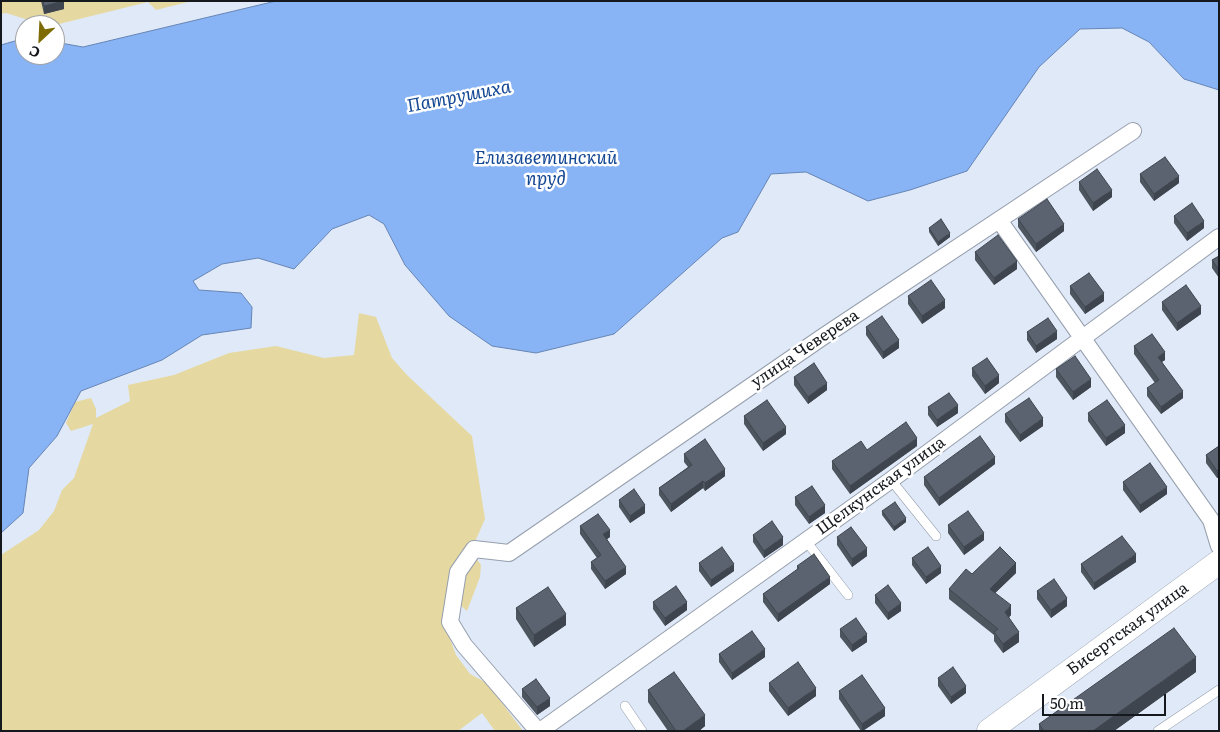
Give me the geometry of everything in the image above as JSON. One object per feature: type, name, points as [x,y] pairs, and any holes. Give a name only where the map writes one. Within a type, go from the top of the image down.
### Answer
[{"type":"main road","name":"Бисертская улица","points":[[989,731],[1219,562]]},
{"type":"street","name":"улица Чеверева","points":[[539,731],[464,645],[450,622],[458,572],[474,549],[508,554],[824,336],[1133,131]]},
{"type":"street","points":[[999,220],[1211,520],[1219,546]]},
{"type":"street","name":"Щелкунская улица","points":[[539,731],[891,480],[1219,237]]},
{"type":"lane","points":[[891,480],[936,536]]},
{"type":"lane","points":[[806,541],[848,595]]},
{"type":"lane","points":[[1158,731],[1219,690]]},
{"type":"lane","points":[[625,706],[642,731]]},
{"type":"shaded area","points":[[1,1],[192,1],[156,10],[148,2],[65,23],[65,15],[15,16],[6,13],[1,14]]},
{"type":"shaded area","points":[[359,313],[376,317],[392,358],[407,375],[472,436],[485,519],[471,551],[481,565],[480,577],[467,611],[458,603],[443,620],[456,655],[470,674],[487,683],[523,731],[495,731],[482,713],[458,731],[1,731],[1,555],[39,530],[54,511],[62,490],[74,478],[93,424],[71,431],[66,423],[75,402],[91,398],[96,409],[96,418],[130,401],[128,385],[174,375],[229,353],[276,346],[324,358],[354,355]]},
{"type":"water","name":"Елизаветинский пруд","points":[[276,1],[1219,1],[1219,90],[1184,79],[1149,42],[1122,28],[1080,29],[1039,67],[967,171],[910,190],[868,201],[806,172],[771,174],[738,232],[722,238],[614,334],[536,353],[492,346],[449,316],[405,265],[384,224],[369,215],[332,229],[294,269],[258,258],[222,264],[193,281],[199,290],[241,293],[252,307],[251,328],[202,335],[162,360],[81,391],[57,436],[29,468],[23,513],[1,533],[1,45],[15,41],[15,65],[65,65],[65,44],[83,47]]},
{"type":"building","points":[[43,1],[64,1],[44,6]]},
{"type":"building","points":[[1165,157],[1179,176],[1154,194],[1140,174]]},
{"type":"building","points":[[1097,169],[1112,190],[1093,203],[1079,182]]},
{"type":"building","points":[[1047,199],[1064,224],[1036,244],[1018,219]]},
{"type":"building","points":[[1192,203],[1204,221],[1187,233],[1174,216]]},
{"type":"building","points":[[941,219],[950,233],[938,242],[929,228]]},
{"type":"building","points":[[998,235],[1017,261],[994,278],[975,252]]},
{"type":"building","points":[[1219,256],[1219,270],[1212,260]]},
{"type":"building","points":[[1089,273],[1104,293],[1085,307],[1070,286]]},
{"type":"building","points":[[931,280],[945,300],[922,316],[908,296]]},
{"type":"building","points":[[1186,285],[1201,306],[1177,323],[1162,302]]},
{"type":"building","points":[[882,316],[899,340],[883,352],[866,327]]},
{"type":"building","points":[[1048,318],[1057,331],[1036,346],[1027,332]]},
{"type":"building","points":[[1152,334],[1165,352],[1158,357],[1183,391],[1161,407],[1147,388],[1159,380],[1134,346]]},
{"type":"building","points":[[1075,356],[1091,379],[1073,392],[1056,369]]},
{"type":"building","points":[[987,358],[999,375],[985,386],[972,368]]},
{"type":"building","points":[[814,363],[827,383],[808,397],[794,377]]},
{"type":"building","points":[[949,393],[958,405],[937,420],[928,407]]},
{"type":"building","points":[[1029,398],[1043,418],[1020,435],[1005,414]]},
{"type":"building","points":[[767,400],[786,427],[763,443],[744,416]]},
{"type":"building","points":[[1107,400],[1125,425],[1106,438],[1088,413]]},
{"type":"building","points":[[906,422],[917,438],[850,486],[832,461],[861,441],[867,450]]},
{"type":"building","points":[[980,436],[995,457],[939,498],[924,477]]},
{"type":"building","points":[[705,439],[725,469],[705,483],[703,481],[671,504],[659,488],[692,465],[684,454]]},
{"type":"building","points":[[1219,446],[1219,469],[1217,471],[1206,455]]},
{"type":"building","points":[[1150,463],[1167,487],[1140,505],[1123,482]]},
{"type":"building","points":[[812,486],[825,505],[809,517],[795,497]]},
{"type":"building","points":[[634,489],[645,505],[630,516],[619,500]]},
{"type":"building","points":[[895,502],[906,518],[894,527],[882,511]]},
{"type":"building","points":[[968,511],[984,533],[964,547],[948,525]]},
{"type":"building","points":[[598,514],[610,530],[603,534],[626,567],[605,581],[591,562],[601,555],[580,526]]},
{"type":"building","points":[[772,521],[783,537],[764,551],[753,535]]},
{"type":"building","points":[[851,527],[867,548],[852,559],[837,537]]},
{"type":"building","points":[[1122,536],[1136,554],[1094,583],[1081,564]]},
{"type":"building","points":[[722,547],[734,564],[711,580],[699,563]]},
{"type":"building","points":[[928,547],[941,566],[926,577],[912,558]]},
{"type":"building","points":[[1000,547],[1016,563],[990,589],[1011,605],[1005,612],[1019,632],[1003,644],[994,632],[998,629],[949,589],[966,569],[972,574]]},
{"type":"building","points":[[814,554],[830,577],[778,614],[763,594],[799,568],[797,566]]},
{"type":"building","points":[[1054,579],[1067,598],[1051,610],[1037,591]]},
{"type":"building","points":[[888,585],[901,603],[888,613],[875,595]]},
{"type":"building","points":[[676,586],[687,602],[665,618],[653,602]]},
{"type":"building","points":[[548,587],[566,614],[534,635],[516,608]]},
{"type":"building","points":[[856,618],[867,634],[852,645],[840,629]]},
{"type":"building","points":[[1174,628],[1196,657],[1093,731],[1044,731],[1039,724]]},
{"type":"building","points":[[752,631],[765,649],[732,673],[719,654]]},
{"type":"building","points":[[798,662],[816,688],[788,708],[769,683]]},
{"type":"building","points":[[953,667],[966,686],[951,697],[938,678]]},
{"type":"building","points":[[674,672],[705,715],[683,731],[676,731],[648,690]]},
{"type":"building","points":[[862,675],[885,708],[862,724],[839,691]]},
{"type":"building","points":[[536,679],[550,698],[537,707],[522,689]]},
{"type":"water label","name":"Патрушиха","points":[[459,97]]}]
